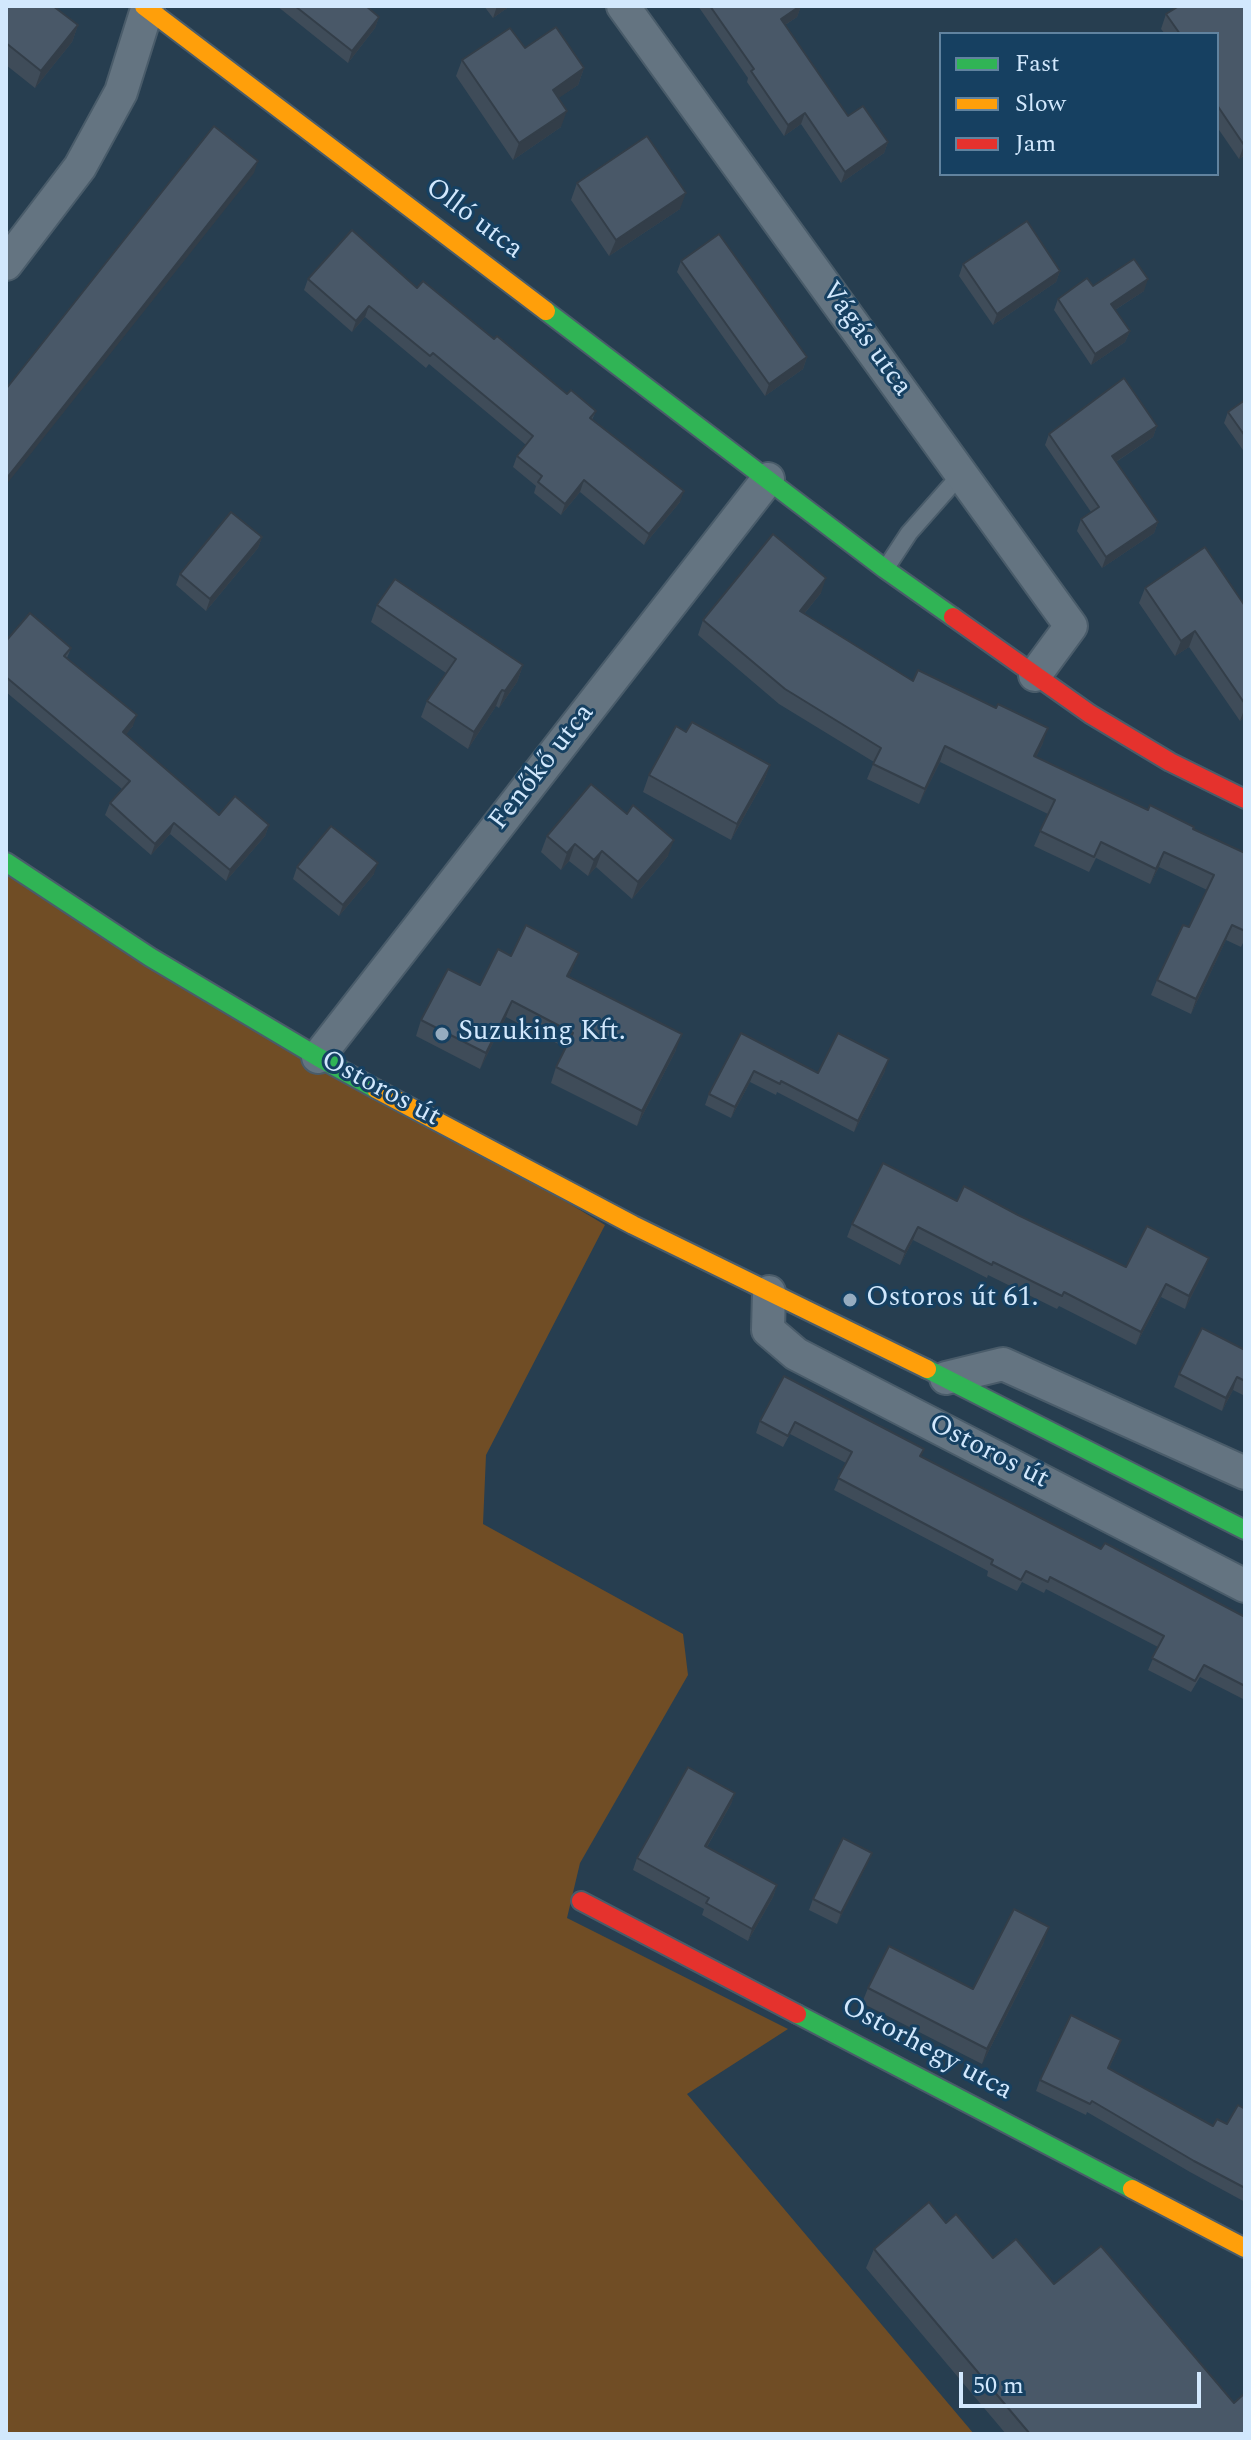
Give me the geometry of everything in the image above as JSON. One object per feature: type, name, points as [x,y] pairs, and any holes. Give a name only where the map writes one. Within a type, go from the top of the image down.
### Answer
[{"type":"street","name":"Vágás utca","points":[[623,6],[1071,626],[1035,675]]},
{"type":"street","points":[[6,264],[80,167],[121,92],[146,7]]},
{"type":"street","name":"Olló utca","points":[[146,7],[768,479]]},
{"type":"street","points":[[768,479],[885,569],[1103,722],[1170,762],[1245,799]]},
{"type":"street","name":"Fenőkő utca","points":[[318,1057],[768,479]]},
{"type":"street","name":"Ostoros út","points":[[6,862],[150,957],[318,1057],[633,1225],[946,1378],[1245,1530]]},
{"type":"street","name":"Ostoros út","points":[[769,1292],[768,1330],[796,1354],[1245,1586]]},
{"type":"street","name":"Ostoros út","points":[[946,1378],[1003,1364],[1245,1473]]},
{"type":"street","name":"Ostorhegy utca","points":[[581,1901],[1245,2248]]},
{"type":"lane","points":[[885,569],[909,533],[961,474]]},
{"type":"shaded area","points":[[6,865],[605,1225],[486,1455],[483,1524],[683,1634],[688,1675],[580,1863],[567,1918],[788,2029],[687,2094],[974,2434],[6,2434]]},
{"type":"building","points":[[6,6],[53,6],[78,25],[41,71],[6,43]]},
{"type":"building","points":[[295,6],[366,6],[379,17],[352,51]]},
{"type":"building","points":[[710,6],[800,6],[781,19],[848,116],[863,106],[888,142],[845,172],[805,113],[788,125]]},
{"type":"building","points":[[1179,6],[1245,6],[1244,145],[1219,108],[1219,32],[1179,32],[1166,14]]},
{"type":"building","points":[[556,27],[584,68],[553,90],[567,111],[519,143],[462,60],[510,28],[525,48]]},
{"type":"building","points":[[214,126],[258,161],[6,479],[6,389]]},
{"type":"building","points":[[647,136],[686,193],[616,240],[577,183]]},
{"type":"building","points":[[1027,221],[1060,271],[997,314],[963,264]]},
{"type":"building","points":[[352,230],[417,288],[423,281],[494,339],[497,336],[567,394],[571,390],[596,411],[590,418],[684,491],[649,534],[584,480],[565,504],[538,482],[542,476],[517,456],[533,436],[433,353],[430,356],[369,306],[356,321],[308,279]]},
{"type":"building","points":[[719,234],[807,357],[769,384],[681,261]]},
{"type":"building","points":[[1134,259],[1148,279],[1111,304],[1130,331],[1095,354],[1058,299],[1087,278],[1093,286]]},
{"type":"building","points":[[1124,378],[1157,426],[1112,456],[1158,522],[1106,557],[1081,519],[1099,507],[1049,434]]},
{"type":"building","points":[[1245,400],[1245,436],[1228,412]]},
{"type":"building","points":[[231,512],[262,537],[210,599],[180,574]]},
{"type":"building","points":[[773,534],[826,578],[800,611],[913,681],[918,670],[996,708],[998,704],[1048,728],[1034,756],[1148,810],[1150,805],[1245,853],[1245,931],[1232,925],[1196,999],[1157,980],[1183,925],[1189,927],[1214,875],[1164,852],[1156,869],[1101,842],[1094,857],[1040,831],[1055,800],[945,746],[925,789],[873,764],[881,748],[785,689],[703,620]]},
{"type":"building","points":[[1205,547],[1245,606],[1245,704],[1195,631],[1181,641],[1145,588]]},
{"type":"building","points":[[395,579],[523,665],[474,732],[427,701],[456,659],[377,605]]},
{"type":"building","points":[[30,613],[71,648],[64,656],[137,715],[123,732],[219,815],[235,796],[269,825],[230,870],[174,823],[155,844],[110,803],[130,781],[6,677],[6,641]]},
{"type":"building","points":[[692,722],[770,765],[737,824],[649,775],[676,726],[686,732]]},
{"type":"building","points":[[591,784],[627,814],[633,805],[674,840],[638,882],[602,851],[594,860],[575,844],[567,853],[547,836]]},
{"type":"building","points":[[331,826],[378,863],[343,905],[297,867]]},
{"type":"building","points":[[526,925],[579,953],[567,976],[682,1034],[642,1111],[556,1067],[573,1033],[512,1001],[486,1053],[421,1020],[448,969],[480,985],[498,949],[511,956]]},
{"type":"building","points":[[741,1033],[818,1073],[838,1033],[889,1059],[858,1121],[781,1081],[780,1084],[754,1071],[735,1107],[709,1094]]},
{"type":"building","points":[[883,1163],[957,1201],[964,1186],[1126,1267],[1147,1226],[1209,1258],[1189,1296],[1166,1284],[1141,1332],[1064,1292],[1062,1296],[993,1262],[992,1265],[918,1227],[905,1252],[852,1224]]},
{"type":"building","points":[[1202,1328],[1245,1350],[1245,1381],[1237,1377],[1226,1398],[1179,1374]]},
{"type":"building","points":[[784,1376],[924,1449],[920,1456],[1101,1549],[1105,1543],[1245,1617],[1245,1686],[1204,1665],[1195,1681],[1152,1658],[1164,1636],[1050,1577],[1048,1582],[1026,1571],[1021,1580],[991,1564],[993,1560],[838,1478],[852,1452],[795,1422],[788,1436],[760,1421]]},
{"type":"building","points":[[688,1767],[735,1793],[705,1846],[777,1885],[752,1929],[706,1903],[709,1898],[637,1858]]},
{"type":"building","points":[[843,1838],[872,1853],[841,1913],[813,1899]]},
{"type":"building","points":[[1014,1909],[1049,1927],[987,2049],[868,1988],[889,1946],[973,1989]]},
{"type":"building","points":[[1071,2015],[1121,2040],[1108,2068],[1213,2126],[1217,2119],[1227,2124],[1238,2105],[1245,2109],[1245,2188],[1092,2101],[1090,2104],[1040,2080]]},
{"type":"building","points":[[929,2202],[946,2223],[956,2214],[993,2258],[1016,2239],[1054,2284],[1101,2246],[1234,2403],[1245,2393],[1245,2434],[1030,2434],[874,2249]]},
{"type":"traffic: fast","points":[[546,311],[885,569],[953,617]]},
{"type":"traffic: fast","points":[[6,862],[150,957],[376,1089]]},
{"type":"traffic: fast","points":[[927,1369],[1245,1530]]},
{"type":"traffic: fast","points":[[797,2014],[1132,2189]]},
{"type":"traffic: slow","points":[[144,6],[546,311]]},
{"type":"traffic: slow","points":[[376,1089],[633,1225],[927,1369]]},
{"type":"traffic: slow","points":[[1132,2189],[1245,2248]]},
{"type":"traffic: jam","points":[[953,617],[1090,714],[1170,762],[1245,799]]},
{"type":"traffic: jam","points":[[581,1901],[797,2014]]},
{"type":"place","name":"Suzuking Kft.","points":[[442,1034]]},
{"type":"place","name":"Ostoros út 61.","points":[[850,1300]]}]
